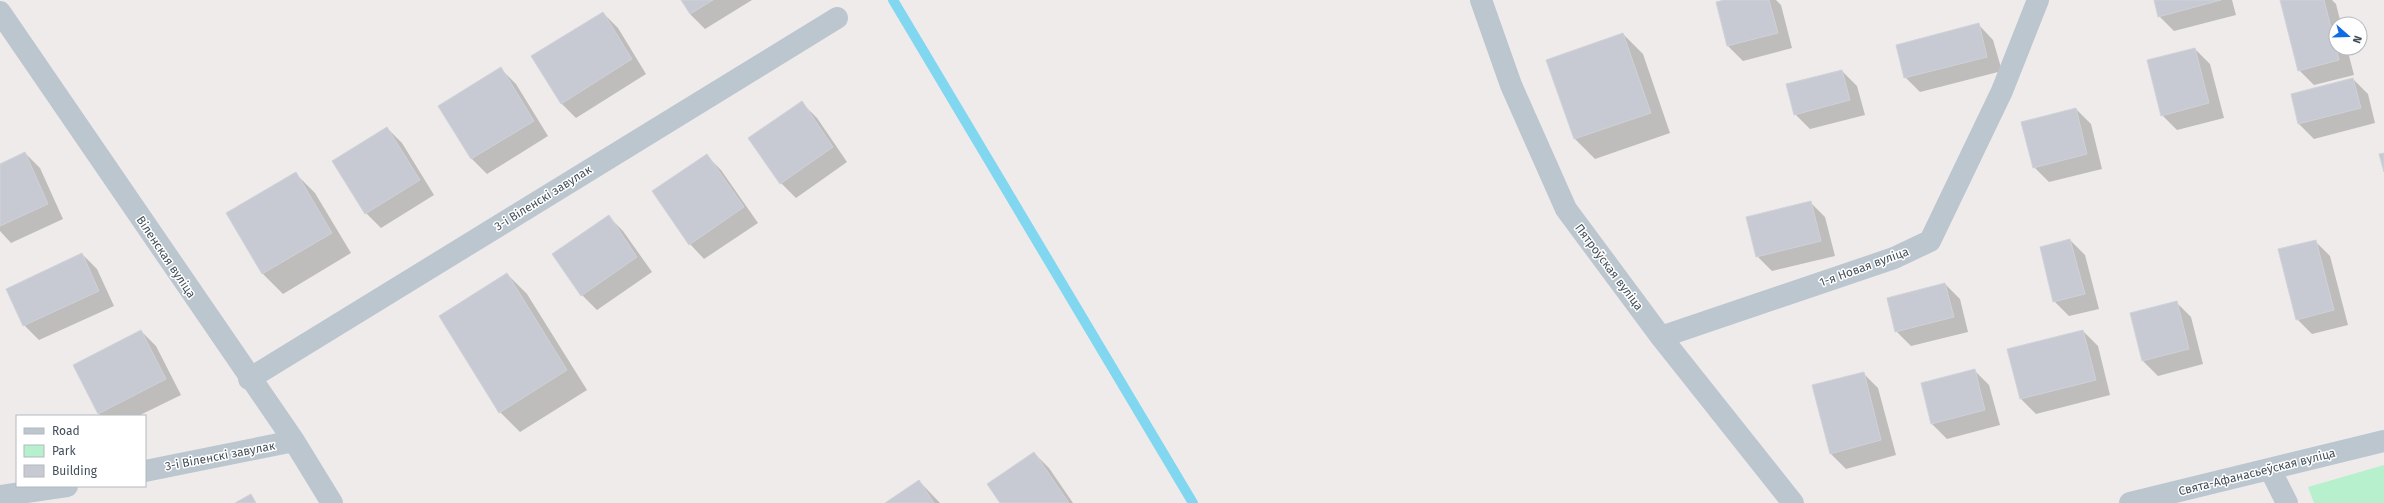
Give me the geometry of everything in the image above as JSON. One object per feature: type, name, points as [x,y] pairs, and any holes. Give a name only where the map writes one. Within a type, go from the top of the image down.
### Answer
[{"type":"street","name":"Пятроўская вуліца","points":[[1481,0],[1511,85],[1566,209],[1661,337],[1793,503]]},
{"type":"street","name":"1-я Новая вуліца","points":[[1661,337],[1894,258],[1930,241],[2002,91],[2038,0]]},
{"type":"street","name":"Віленская вуліца","points":[[1,18],[249,379],[294,441],[332,503]]},
{"type":"street","name":"3-і Віленскі завулак","points":[[249,379],[837,18]]},
{"type":"street","name":"3-і Віленскі завулак","points":[[146,471],[294,441]]},
{"type":"street","name":"Свята-Афанасьеўская вуліца","points":[[2130,503],[2384,441]]},
{"type":"street","points":[[2270,469],[2287,503]]},
{"type":"street","points":[[0,496],[60,487]]},
{"type":"green space","points":[[2384,465],[2384,503],[2314,503],[2308,487]]},
{"type":"building","points":[[681,0],[713,0],[690,14]]},
{"type":"building","points":[[1724,0],[1769,0],[1778,33],[1727,46],[1716,2]]},
{"type":"building","points":[[2154,0],[2221,0],[2158,17]]},
{"type":"building","points":[[2280,0],[2324,0],[2328,16],[2328,56],[2338,56],[2339,60],[2298,71]]},
{"type":"building","points":[[603,12],[632,59],[561,104],[531,56]]},
{"type":"building","points":[[1979,23],[1987,57],[1904,78],[1896,45]]},
{"type":"building","points":[[1623,33],[1651,113],[1574,139],[1546,60]]},
{"type":"building","points":[[2195,48],[2209,103],[2161,116],[2147,60]]},
{"type":"building","points":[[501,67],[534,121],[471,159],[438,106]]},
{"type":"building","points":[[1842,70],[1850,100],[1794,115],[1786,84]]},
{"type":"building","points":[[2353,78],[2361,108],[2298,124],[2291,94]]},
{"type":"building","points":[[802,101],[833,147],[780,184],[748,138]]},
{"type":"building","points":[[2076,108],[2087,154],[2033,168],[2021,122]]},
{"type":"building","points":[[387,127],[420,180],[365,214],[332,161]]},
{"type":"building","points":[[25,152],[48,204],[0,226],[0,164]]},
{"type":"building","points":[[2384,153],[2384,172],[2379,154]]},
{"type":"building","points":[[707,154],[744,207],[689,245],[652,191]]},
{"type":"building","points":[[296,172],[332,233],[262,274],[226,213]]},
{"type":"building","points":[[1811,201],[1821,241],[1756,257],[1746,217]]},
{"type":"building","points":[[609,215],[637,257],[581,296],[552,254]]},
{"type":"building","points":[[2070,239],[2085,294],[2053,302],[2040,247]]},
{"type":"building","points":[[2316,240],[2334,310],[2296,320],[2278,249]]},
{"type":"building","points":[[82,253],[99,291],[23,326],[6,289]]},
{"type":"building","points":[[507,273],[567,370],[499,413],[439,316]]},
{"type":"building","points":[[1945,283],[1954,317],[1895,332],[1887,298]]},
{"type":"building","points":[[2177,301],[2189,349],[2142,361],[2130,313]]},
{"type":"building","points":[[141,330],[166,379],[98,414],[73,365]]},
{"type":"building","points":[[2083,330],[2096,380],[2020,399],[2007,349]]},
{"type":"building","points":[[1975,369],[1985,410],[1931,424],[1921,383]]},
{"type":"building","points":[[1864,372],[1881,440],[1830,454],[1812,385]]},
{"type":"building","points":[[1034,452],[1069,503],[1000,503],[987,484]]},
{"type":"building","points":[[919,480],[934,503],[885,503]]},
{"type":"building","points":[[251,494],[256,503],[235,503]]},
{"type":"waterway","points":[[893,0],[1193,503]]}]
